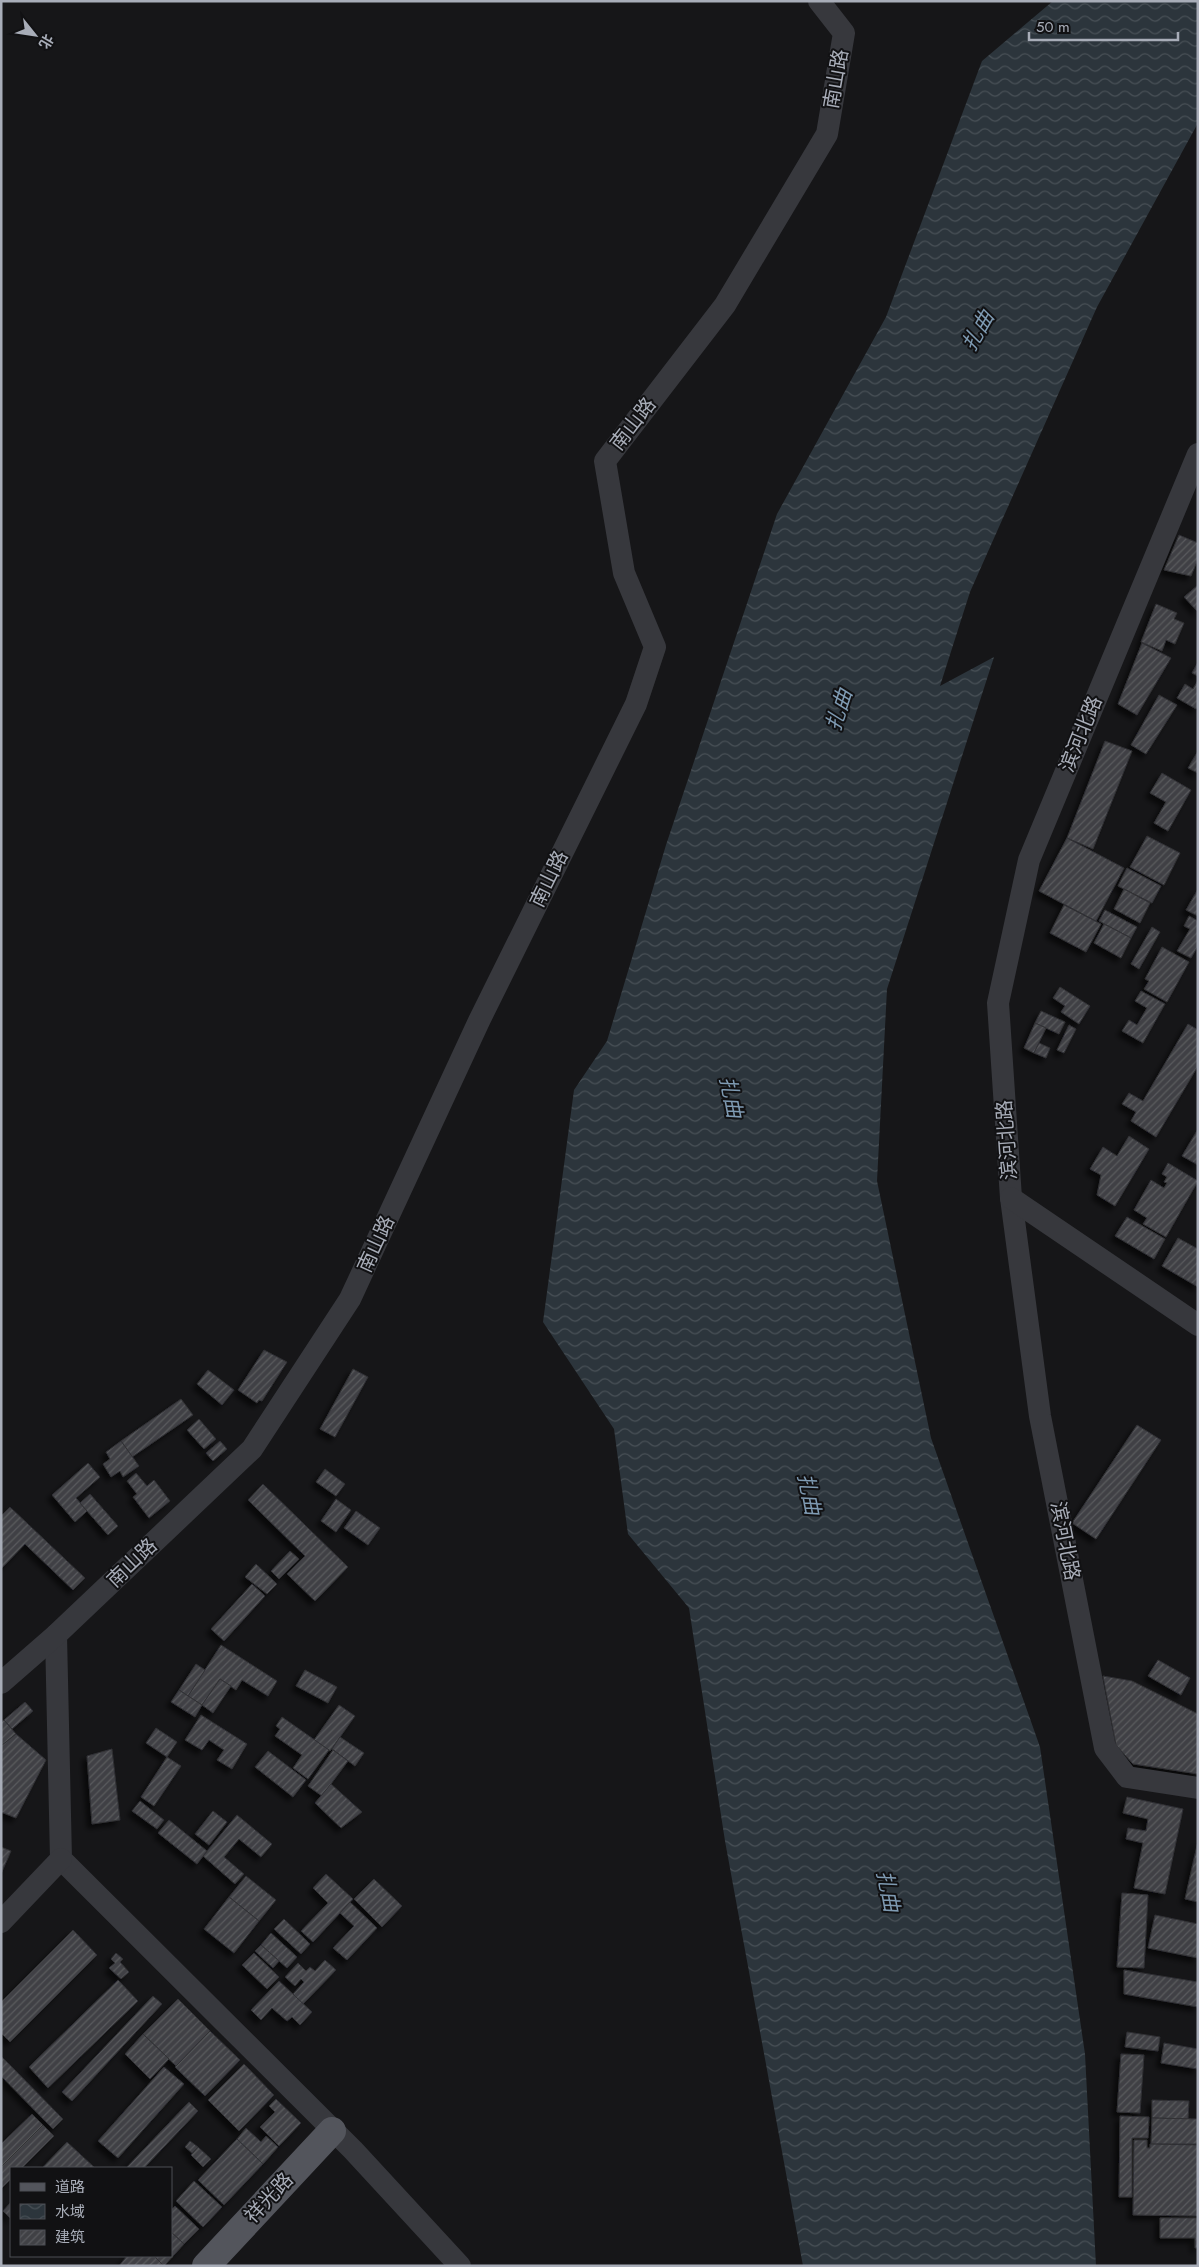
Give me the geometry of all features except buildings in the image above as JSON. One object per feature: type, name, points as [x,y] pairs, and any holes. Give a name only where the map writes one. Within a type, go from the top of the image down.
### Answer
[{"type":"main road","name":"祥光路","points":[[206,2266],[332,2131]]},
{"type":"street","name":"南山路","points":[[1,1683],[56,1635],[252,1449],[350,1299],[479,1021],[636,704],[655,647],[624,573],[605,461],[725,305],[827,134],[844,33],[819,1]]},
{"type":"street","name":"滨河北路","points":[[1198,454],[1192,483],[1030,860],[998,1003],[1011,1198],[1040,1416],[1105,1748],[1127,1777],[1198,1788]]},
{"type":"street","points":[[1011,1198],[1198,1325]]},
{"type":"street","points":[[56,1635],[61,1859],[353,2150],[460,2266]]},
{"type":"street","points":[[1,1922],[61,1859]]},
{"type":"water","name":"扎曲","points":[[1053,1],[1198,1],[1198,123],[1097,307],[970,592],[940,686],[994,657],[887,989],[877,1181],[931,1438],[1040,1747],[1085,2054],[1096,2266],[803,2266],[725,1841],[689,1608],[628,1534],[614,1429],[543,1322],[574,1090],[607,1041],[666,845],[777,514],[886,317],[982,61]]}]
